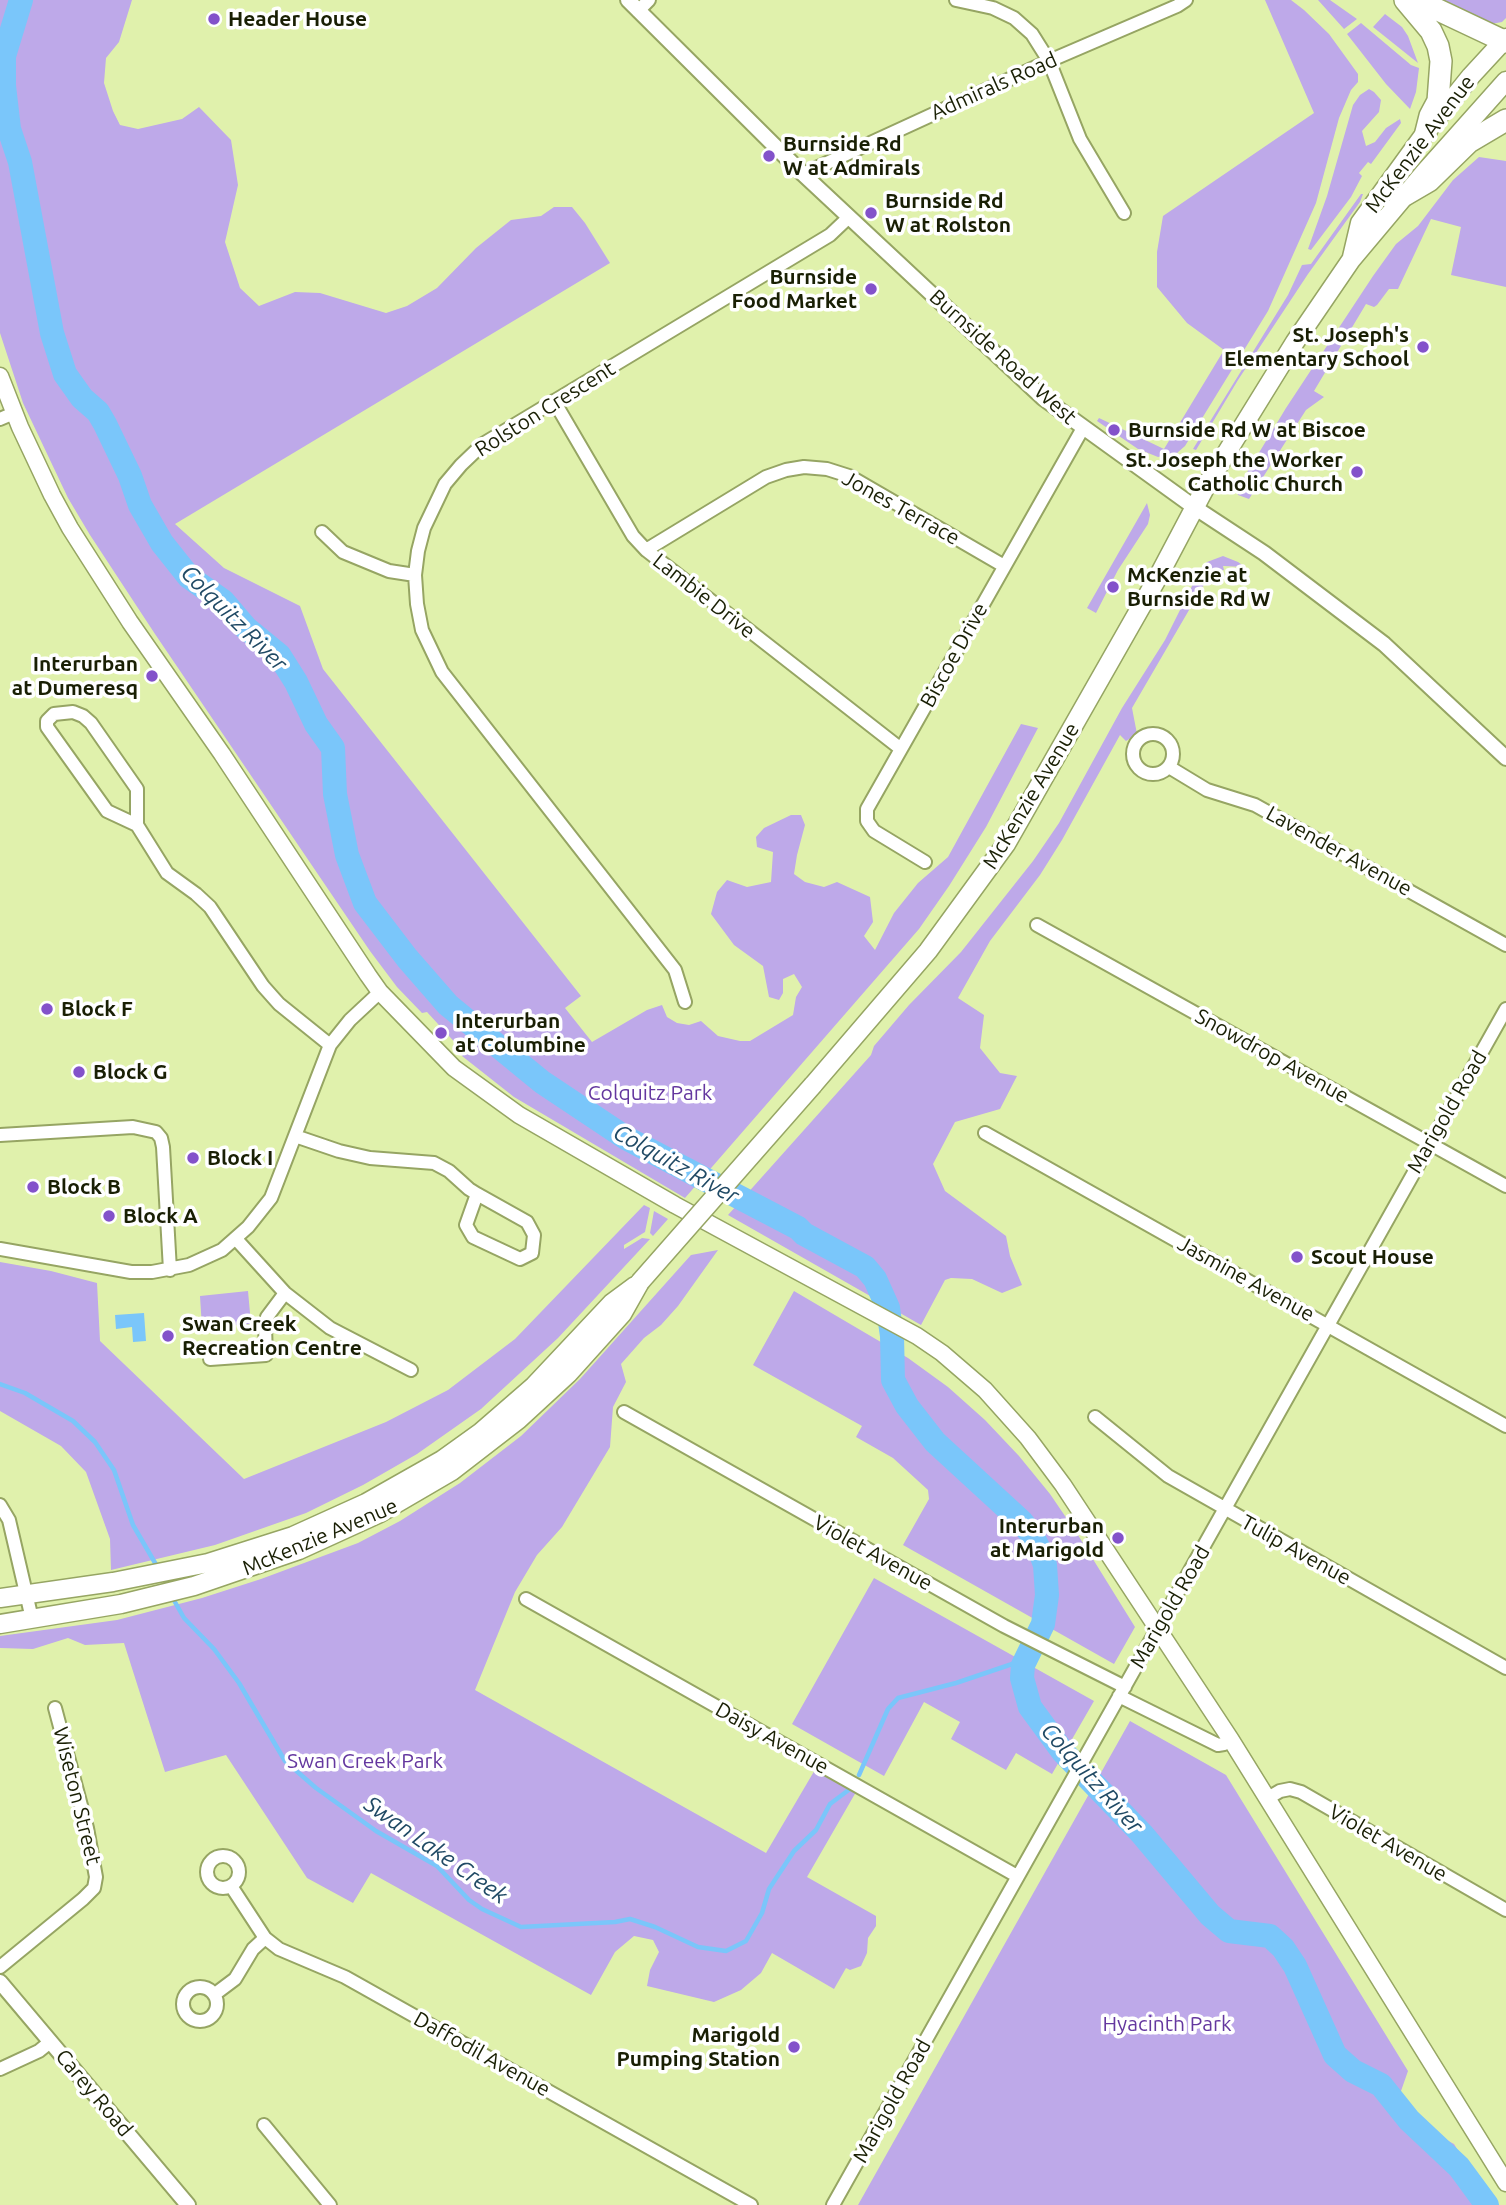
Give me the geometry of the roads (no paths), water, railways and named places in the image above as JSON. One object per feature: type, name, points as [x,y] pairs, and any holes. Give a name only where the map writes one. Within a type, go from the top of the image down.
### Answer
[{"type":"highway","points":[[1405,0],[1431,31],[1441,61],[1438,101],[1426,132]]},
{"type":"highway","points":[[1416,0],[1505,40]]},
{"type":"highway","points":[[1405,195],[1429,181],[1469,142],[1506,120]]},
{"type":"main road","name":"McKenzie Avenue","points":[[1351,260],[1360,223],[1426,132],[1471,76],[1505,40]]},
{"type":"main road","name":"McKenzie Avenue","points":[[0,1598],[138,1577],[233,1556],[293,1536],[366,1503],[442,1460],[516,1403],[612,1303],[640,1282],[928,951],[1006,844],[1158,577],[1194,507],[1287,353],[1351,260],[1506,81]]},
{"type":"main road","points":[[0,376],[7,416],[99,574],[380,992],[454,1068],[519,1115],[675,1205],[911,1333],[942,1353],[985,1390],[1027,1438],[1063,1485],[1231,1740],[1506,2183]]},
{"type":"main road","name":"McKenzie Avenue","points":[[0,1624],[150,1598],[194,1586],[326,1539],[408,1498],[452,1471],[509,1428],[568,1374],[622,1314],[640,1282]]},
{"type":"street","points":[[633,6],[649,0]]},
{"type":"street","points":[[956,0],[993,8],[1014,18],[1032,34],[1049,61],[1080,139],[1124,213]]},
{"type":"street","name":"Admirals Road","points":[[803,174],[1186,0]]},
{"type":"street","name":"Burnside Road West","points":[[633,6],[803,174],[1042,398],[1194,507],[1264,553],[1384,644],[1506,758]]},
{"type":"street","name":"Rolston Crescent","points":[[685,1002],[676,970],[442,672],[422,630],[417,604],[415,575],[424,528],[445,484],[461,464],[483,444],[830,235],[849,217]]},
{"type":"street","name":"Lambie Drive","points":[[554,401],[634,536],[646,551],[901,749]]},
{"type":"street","name":"Biscoe Drive","points":[[925,862],[874,831],[867,821],[867,809],[1083,428]]},
{"type":"street","name":"Jones Terrace","points":[[646,551],[765,477],[804,467],[827,469],[849,476],[1004,566]]},
{"type":"street","points":[[322,532],[343,552],[389,571],[415,575]]},
{"type":"street","points":[[137,825],[107,811],[47,727],[47,720],[54,714],[73,712],[91,723],[137,789],[137,825],[167,873],[210,907],[263,986],[279,1004],[330,1045]]},
{"type":"street","name":"Lavender Avenue","points":[[1169,766],[1207,790],[1255,805],[1506,945]]},
{"type":"street","name":"Snowdrop Avenue","points":[[1037,925],[1506,1186]]},
{"type":"street","points":[[0,1249],[131,1272],[170,1269],[205,1259],[236,1239],[271,1198],[330,1045],[350,1020],[380,992]]},
{"type":"street","name":"Marigold Road","points":[[833,2205],[1506,1009]]},
{"type":"street","points":[[0,1135],[133,1127],[156,1132],[163,1147],[170,1269]]},
{"type":"street","name":"Jasmine Avenue","points":[[985,1133],[1506,1426]]},
{"type":"street","points":[[295,1136],[370,1158],[434,1163],[449,1171],[477,1194],[527,1222],[534,1235],[532,1253],[520,1259],[473,1237],[466,1225],[477,1194]]},
{"type":"street","points":[[236,1239],[285,1293],[330,1328],[411,1370]]},
{"type":"street","points":[[210,1359],[266,1355],[267,1317],[285,1293]]},
{"type":"street","name":"Violet Avenue","points":[[624,1412],[1218,1745],[1231,1740]]},
{"type":"street","name":"Tulip Avenue","points":[[1095,1417],[1168,1476],[1506,1668]]},
{"type":"street","points":[[0,1505],[9,1520],[32,1619]]},
{"type":"street","name":"Daisy Avenue","points":[[526,1599],[1017,1876]]},
{"type":"street","name":"Wiseton Street","points":[[0,1967],[94,1888],[94,1858],[55,1708]]},
{"type":"street","name":"Violet Avenue","points":[[1268,1798],[1290,1789],[1301,1792],[1506,1910]]},
{"type":"street","name":"Daffodil Avenue","points":[[231,1886],[265,1938],[279,1949],[345,1977],[751,2205]]},
{"type":"street","points":[[215,1994],[235,1979],[253,1949],[265,1938]]},
{"type":"street","name":"Carey Road","points":[[0,1982],[188,2205]]},
{"type":"street","points":[[0,2069],[36,2053],[50,2042]]},
{"type":"street","points":[[264,2124],[330,2205]]},
{"type":"water","points":[[144,1313],[146,1341],[133,1342],[132,1327],[116,1329],[115,1315]]},
{"type":"waterway","name":"Colquitz River","points":[[21,0],[4,56],[9,129],[20,162],[52,333],[65,374],[105,424],[130,476],[140,505],[162,543],[189,577],[223,601],[246,628],[279,655],[296,682],[316,724],[333,748],[335,794],[347,855],[365,903],[407,958],[448,1005],[542,1082],[626,1138],[798,1228],[804,1234],[865,1267],[875,1279],[888,1308],[893,1380],[907,1406],[935,1442],[1021,1521],[1040,1551],[1045,1565],[1047,1595],[1043,1624],[1023,1665],[1022,1678],[1030,1707],[1063,1752],[1142,1834],[1210,1915],[1229,1931],[1270,1936],[1283,1948],[1295,1966],[1335,2055],[1353,2071],[1381,2085],[1409,2120],[1459,2167],[1487,2205]]},
{"type":"waterway","name":"Swan Lake Creek","points":[[0,1384],[25,1393],[73,1421],[95,1442],[114,1470],[133,1525],[158,1568]]},
{"type":"waterway","name":"Swan Lake Creek","points":[[171,1595],[184,1618],[214,1649],[239,1683],[285,1761],[316,1788],[376,1831],[437,1866],[469,1900],[521,1927],[630,1919],[655,1927],[698,1947],[726,1951],[746,1941],[762,1913],[769,1889],[794,1851],[816,1830],[830,1804],[850,1789]]},
{"type":"waterway","name":"Swan Lake Creek","points":[[859,1775],[888,1709],[898,1698],[956,1683],[1027,1659]]},
{"type":"place","name":"Header House","points":[[214,19]]},
{"type":"place","name":"Burnside Rd W at Admirals","points":[[769,156]]},
{"type":"place","name":"Burnside Rd W at Rolston","points":[[871,213]]},
{"type":"place","name":"Burnside Food Market","points":[[871,289]]},
{"type":"place","name":"St. Joseph's Elementary School","points":[[1423,347]]},
{"type":"place","name":"Burnside Rd W at Biscoe","points":[[1114,430]]},
{"type":"place","name":"St. Joseph the Worker Catholic Church","points":[[1357,472]]},
{"type":"place","name":"McKenzie at Burnside Rd W","points":[[1113,587]]},
{"type":"place","name":"Interurban at Dumeresq","points":[[152,676]]},
{"type":"place","name":"Block F","points":[[47,1009]]},
{"type":"place","name":"Interurban at Columbine","points":[[441,1033]]},
{"type":"place","name":"Block G","points":[[79,1072]]},
{"type":"place","name":"Block I","points":[[193,1158]]},
{"type":"place","name":"Block B","points":[[33,1187]]},
{"type":"place","name":"Block A","points":[[109,1216]]},
{"type":"place","name":"Scout House","points":[[1297,1257]]},
{"type":"place","name":"Swan Creek Recreation Centre","points":[[168,1336]]},
{"type":"place","name":"Interurban at Marigold","points":[[1118,1538]]},
{"type":"place","name":"Marigold Pumping Station","points":[[794,2047]]},
{"type":"park label","name":"Colquitz Park","points":[[650,1093]]},
{"type":"park label","name":"Swan Creek Park","points":[[365,1761]]},
{"type":"park label","name":"Hyacinth Park","points":[[1167,2024]]}]
